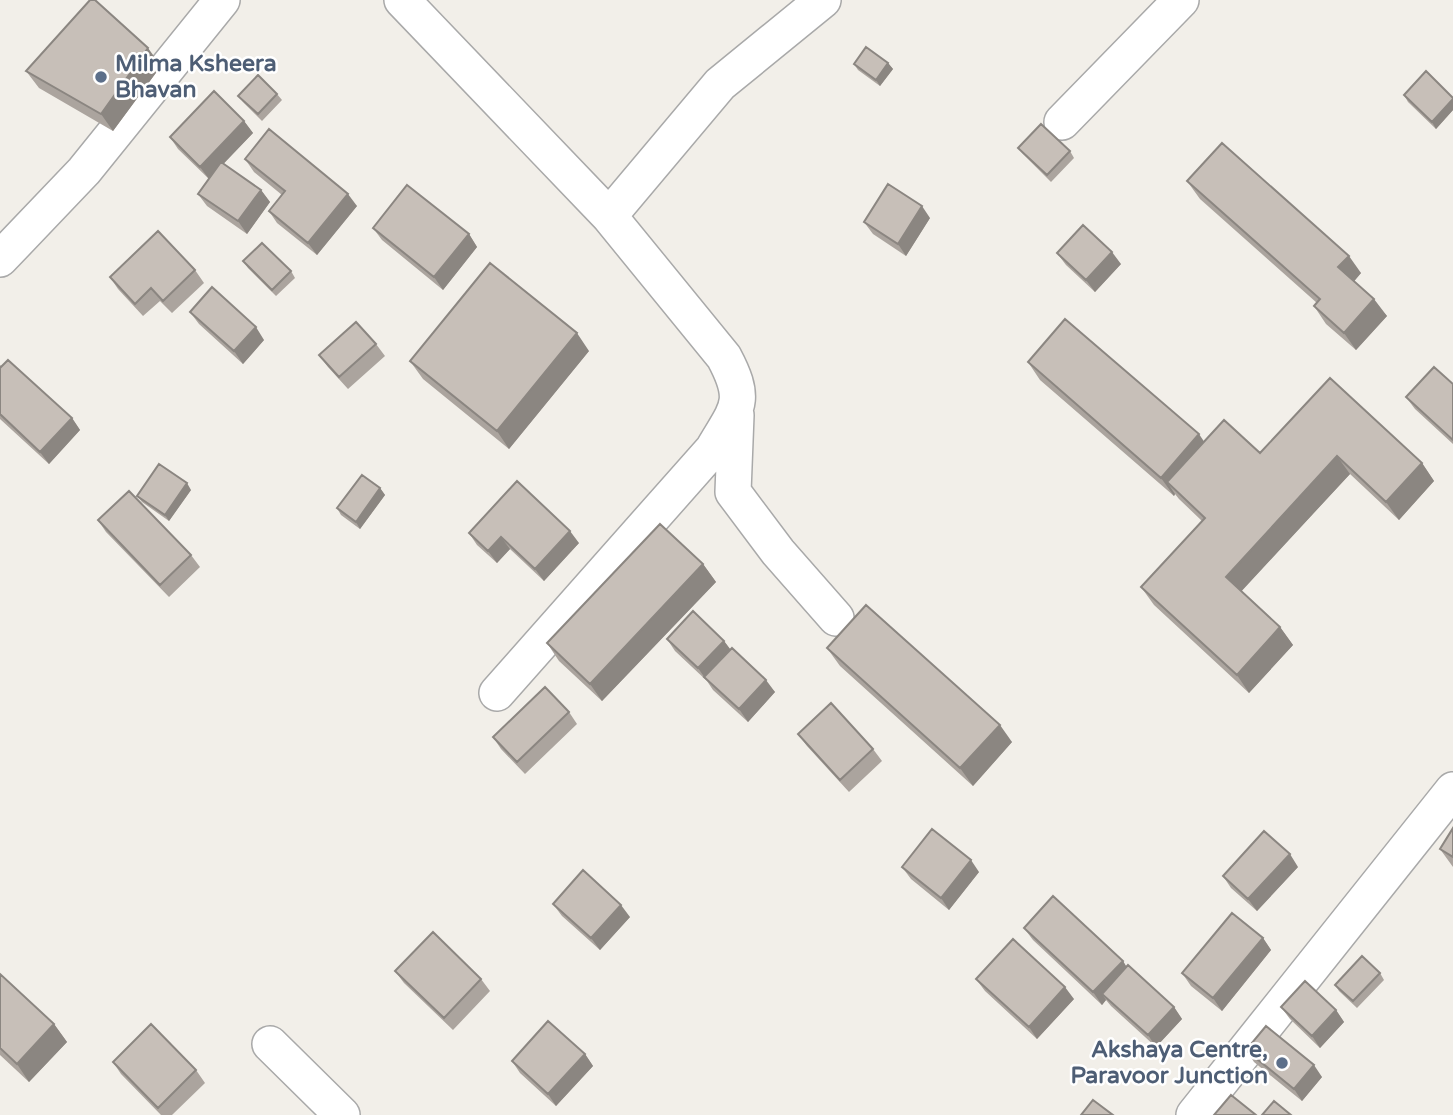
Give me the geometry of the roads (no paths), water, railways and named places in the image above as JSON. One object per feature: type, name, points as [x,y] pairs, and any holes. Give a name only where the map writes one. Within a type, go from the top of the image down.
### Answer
[{"type":"street","points":[[401,0],[609,216],[723,356],[737,382],[733,492],[778,552],[836,618]]},
{"type":"street","points":[[609,216],[720,84],[823,0]]},
{"type":"street","points":[[1062,122],[1181,0]]},
{"type":"street","points":[[0,259],[84,171],[214,3]]},
{"type":"street","points":[[497,693],[713,449],[737,408]]},
{"type":"street","points":[[1194,1115],[1453,790]]},
{"type":"street","points":[[270,1044],[342,1115]]},
{"type":"place","name":"Milma Ksheera Bhavan","points":[[101,77]]},
{"type":"place","name":"Akshaya Centre, Paravoor Junction","points":[[1282,1063]]}]
